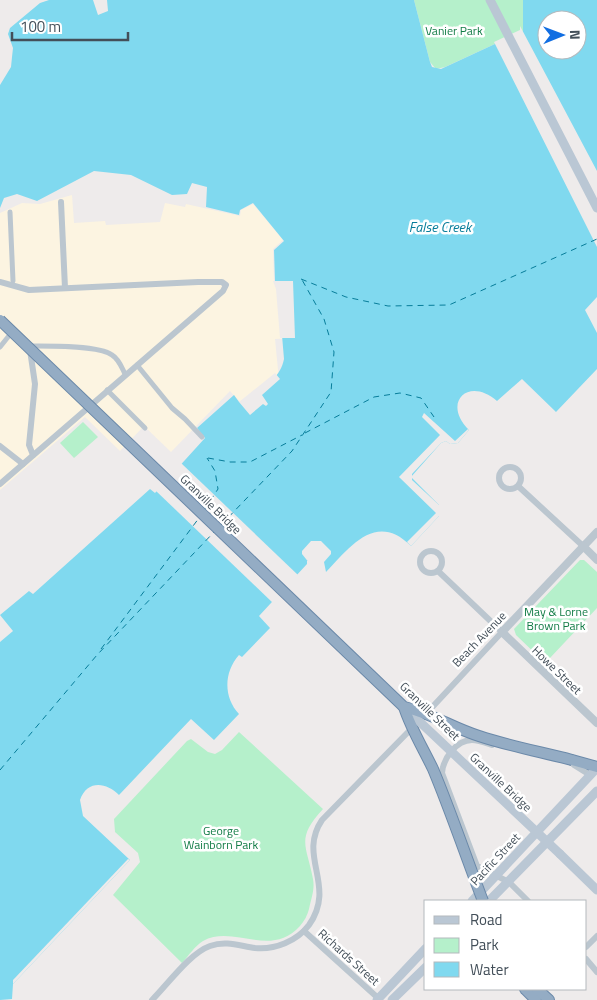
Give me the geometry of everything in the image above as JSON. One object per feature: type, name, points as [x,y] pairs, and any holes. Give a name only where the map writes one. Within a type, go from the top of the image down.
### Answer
[{"type":"highway","name":"Granville Bridge","points":[[0,319],[404,706],[422,711],[447,724],[479,736],[595,770]]},
{"type":"highway","name":"Granville Bridge","points":[[404,706],[410,725],[441,789],[483,900]]},
{"type":"highway","points":[[526,990],[536,1000]]},
{"type":"highway","points":[[538,990],[549,1000]]},
{"type":"main road","points":[[490,0],[597,208]]},
{"type":"main road","name":"Granville Bridge","points":[[404,706],[597,890]]},
{"type":"main road","name":"Pacific Street","points":[[473,900],[595,770]]},
{"type":"main road","name":"Pacific Street","points":[[490,900],[592,801],[597,791]]},
{"type":"main road","points":[[378,1000],[424,950]]},
{"type":"main road","points":[[392,1000],[424,969]]},
{"type":"street","points":[[61,202],[65,288]]},
{"type":"street","points":[[10,212],[14,281]]},
{"type":"street","points":[[0,282],[29,290],[218,282],[226,286],[223,291],[0,484]]},
{"type":"street","points":[[0,319],[29,346],[35,384],[29,445],[33,455]]},
{"type":"street","points":[[0,347],[13,332]]},
{"type":"street","points":[[29,346],[72,347],[104,351],[117,359],[125,374]]},
{"type":"street","points":[[137,365],[172,408],[186,418],[202,437]]},
{"type":"street","points":[[108,390],[145,428]]},
{"type":"street","points":[[0,446],[23,464]]},
{"type":"street","points":[[518,486],[597,560]]},
{"type":"street","name":"Beach Avenue","points":[[304,931],[315,914],[320,895],[320,880],[312,849],[315,831],[322,820],[421,720],[597,532]]},
{"type":"street","name":"Howe Street","points":[[438,571],[597,723]]},
{"type":"street","name":"Granville Street","points":[[348,650],[538,831]]},
{"type":"street","points":[[527,900],[508,882],[480,870],[475,862],[442,773],[442,764],[460,742],[472,740],[595,770]]},
{"type":"street","points":[[152,1000],[197,954],[209,946],[230,943],[254,948],[269,948],[289,941],[304,931]]},
{"type":"street","name":"Richards Street","points":[[304,931],[378,1000]]},
{"type":"street","points":[[587,946],[597,936]]},
{"type":"street","points":[[587,960],[597,972]]},
{"type":"shaded area","points":[[72,195],[74,223],[105,221],[106,225],[160,222],[165,203],[185,207],[186,204],[240,216],[241,210],[253,204],[283,240],[273,249],[274,281],[293,281],[295,338],[275,339],[279,380],[244,406],[230,391],[171,452],[144,426],[120,451],[85,417],[0,490],[0,213],[22,203],[40,204]]},
{"type":"green space","name":"Vanier Park","points":[[414,0],[523,0],[523,31],[445,67],[436,69],[430,62]]},
{"type":"green space","points":[[83,422],[98,437],[74,458],[60,443]]},
{"type":"green space","name":"May & Lorne Brown Park","points":[[580,560],[584,560],[597,572],[597,608],[549,659],[547,657],[542,660],[516,635],[514,629]]},
{"type":"green space","name":"George Wainborn Park","points":[[239,732],[323,809],[309,828],[305,843],[313,883],[309,909],[306,918],[300,926],[277,940],[264,941],[227,936],[215,937],[200,943],[182,963],[113,895],[140,862],[138,853],[115,832],[114,819],[187,741],[191,739],[208,752],[215,754],[222,750]]},
{"type":"water","name":"False Creek","points":[[49,0],[414,0],[430,62],[432,67],[441,69],[523,31],[523,0],[597,0],[597,297],[585,310],[597,333],[597,369],[556,412],[522,379],[497,401],[487,394],[477,391],[468,392],[462,396],[458,402],[458,410],[461,420],[469,430],[458,443],[450,444],[446,441],[441,443],[411,477],[439,505],[439,516],[411,546],[398,536],[386,532],[375,532],[364,536],[344,552],[326,572],[324,562],[307,561],[307,564],[259,616],[270,628],[242,657],[239,655],[230,669],[227,684],[228,692],[230,700],[239,714],[214,740],[191,719],[119,795],[108,787],[103,786],[97,785],[87,789],[80,800],[83,816],[130,860],[13,984],[12,999],[0,1000],[0,642],[13,631],[0,615],[29,591],[33,594],[150,489],[155,493],[205,438],[197,428],[234,395],[239,402],[243,402],[262,389],[274,379],[284,359],[278,288],[275,281],[274,250],[284,241],[253,203],[240,210],[239,215],[206,207],[207,187],[192,183],[187,194],[172,195],[131,175],[94,171],[37,201],[17,194],[4,198],[0,208],[0,85],[11,67],[13,48],[8,34],[10,28],[40,3]]},
{"type":"pier","points":[[93,0],[107,0],[108,11],[98,15]]},
{"type":"pier","points":[[520,26],[597,171],[597,247],[494,42],[520,30]]},
{"type":"pier","points":[[273,281],[293,281],[295,338],[280,338],[276,289]]},
{"type":"pier","points":[[275,373],[280,379],[262,395],[268,404],[266,406],[263,404],[250,415],[239,402]]},
{"type":"pier","points":[[424,413],[455,441],[469,430],[458,443],[450,444],[446,441],[441,443],[412,474],[412,480],[439,505],[440,511],[439,516],[411,546],[407,542],[436,513],[399,477],[440,435],[422,417]]},
{"type":"pier","points":[[181,463],[299,576],[274,604],[155,490]]},
{"type":"pier","points":[[311,541],[321,541],[331,551],[331,554],[324,562],[324,568],[321,568],[321,564],[310,564],[302,554],[302,551]]},
{"type":"pier","points":[[128,859],[130,860],[13,984],[13,980]]},
{"type":"ferry route","points":[[301,279],[346,297],[388,306],[449,305],[597,239]]},
{"type":"ferry route","points":[[221,525],[292,451],[331,392],[334,352],[324,319],[301,278]]},
{"type":"ferry route","points":[[305,433],[374,397],[400,393],[421,398],[434,417]]},
{"type":"ferry route","points":[[208,458],[230,462],[250,462],[302,435]]},
{"type":"ferry route","points":[[204,510],[218,489],[215,471],[207,458]]},
{"type":"ferry route","points":[[101,649],[199,518]]},
{"type":"ferry route","points":[[0,770],[97,655],[215,531]]}]
